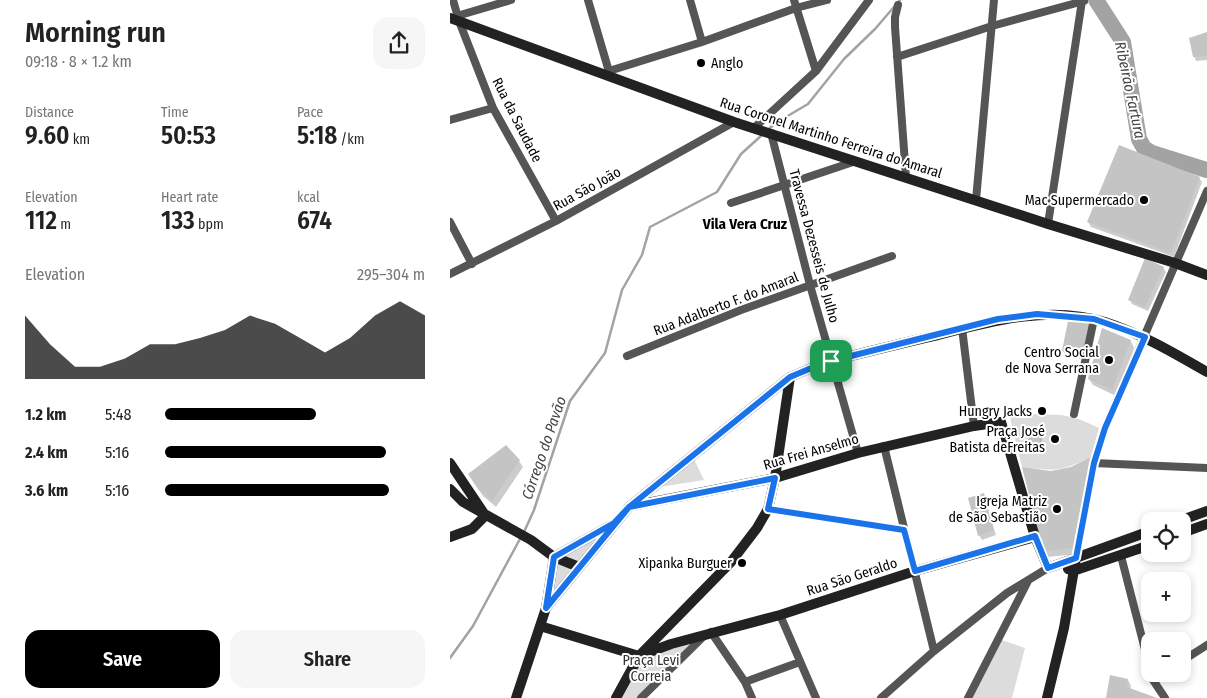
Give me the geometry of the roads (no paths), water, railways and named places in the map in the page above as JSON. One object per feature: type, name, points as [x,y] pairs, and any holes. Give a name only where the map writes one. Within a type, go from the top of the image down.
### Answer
[{"type":"street","name":"Rua da Saudade","points":[[453,0],[455,18],[493,108],[556,221]]},
{"type":"street","points":[[455,18],[511,0]]},
{"type":"street","points":[[588,0],[609,73],[796,8],[827,0]]},
{"type":"street","points":[[690,0],[702,42]]},
{"type":"street","points":[[794,0],[816,71]]},
{"type":"street","points":[[755,128],[816,71],[869,0]]},
{"type":"street","points":[[976,200],[994,0]]},
{"type":"street","points":[[897,57],[992,26],[1084,1],[1048,224]]},
{"type":"street","points":[[898,5],[895,27],[906,177]]},
{"type":"street","name":"Rua Coronel Martinho Ferreira do Amaral","points":[[455,18],[609,73],[734,122],[770,132],[1048,224],[1176,263],[1207,275]]},
{"type":"street","points":[[450,120],[493,108]]},
{"type":"street","name":"Rua São João","points":[[450,274],[556,221],[734,122]]},
{"type":"street","name":"Travessa Dezesseis de Julho","points":[[770,132],[786,186],[810,285],[858,452]]},
{"type":"street","points":[[731,203],[856,161]]},
{"type":"street","points":[[1047,698],[1064,628],[1094,463],[1105,428],[1207,191]]},
{"type":"street","points":[[450,222],[472,264]]},
{"type":"street","name":"Rua Adalberto F. do Amaral","points":[[627,356],[741,310],[892,256]]},
{"type":"street","points":[[546,608],[629,507],[790,377],[831,361],[998,319],[1037,314],[1094,319],[1145,337],[1207,372]]},
{"type":"street","points":[[1074,414],[1094,319]]},
{"type":"street","points":[[962,328],[974,426]]},
{"type":"street","points":[[616,698],[639,656],[731,562],[757,528],[768,509],[775,478],[790,377]]},
{"type":"street","name":"Rua Frei Anselmo","points":[[629,507],[775,478],[858,452],[974,426],[1001,422],[1035,536]]},
{"type":"street","points":[[884,446],[934,651]]},
{"type":"street","points":[[450,463],[486,515]]},
{"type":"street","points":[[1094,463],[1207,468]]},
{"type":"street","points":[[450,489],[463,502],[531,540],[554,557],[579,567]]},
{"type":"street","points":[[768,509],[904,530]]},
{"type":"street","points":[[1191,517],[1207,511]]},
{"type":"street","points":[[450,536],[472,530],[486,515]]},
{"type":"street","points":[[554,557],[614,523]]},
{"type":"street","points":[[1191,530],[1207,524]]},
{"type":"street","points":[[882,698],[934,651],[1007,593],[1029,579],[1053,566],[1141,534]]},
{"type":"street","points":[[1035,536],[1053,566],[1073,571],[1141,548]]},
{"type":"street","name":"Rua São Geraldo","points":[[639,656],[672,644],[780,615],[915,571],[1035,536]]},
{"type":"street","points":[[1121,556],[1141,635]]},
{"type":"street","points":[[516,698],[546,608],[554,557]]},
{"type":"street","points":[[968,698],[1029,579]]},
{"type":"street","points":[[780,615],[816,698]]},
{"type":"street","points":[[540,626],[639,656]]},
{"type":"street","points":[[641,698],[709,633],[745,682],[752,698]]},
{"type":"street","points":[[1191,655],[1207,645]]},
{"type":"street","points":[[745,682],[800,662]]},
{"type":"street","points":[[1155,682],[1165,698]]},
{"type":"waterway","name":"Córrego do Pavão","points":[[768,130],[774,124],[808,104],[844,59],[875,29],[900,0]]},
{"type":"waterway","name":"Ribeirão Fartura","points":[[1096,0],[1123,42],[1139,139],[1144,148],[1152,153],[1207,170]]},
{"type":"waterway","name":"Córrego do Pavão","points":[[524,532],[534,510],[570,401],[605,353],[622,290],[642,255],[650,227],[717,192],[741,154],[762,135]]},
{"type":"waterway","name":"Córrego do Pavão","points":[[450,658],[473,626],[521,537]]},
{"type":"place","name":"Anglo","points":[[701,63]]},
{"type":"place","name":"Mac Supermercado","points":[[1144,200]]},
{"type":"place","name":"Centro Social de Nova Serrana","points":[[1109,360]]},
{"type":"place","name":"Hungry Jacks","points":[[1042,411]]},
{"type":"place","name":"Praça José Batista deFreitas","points":[[1055,439]]},
{"type":"place","name":"Igreja Matriz de São Sebastião","points":[[1057,509]]},
{"type":"place","name":"Xipanka Burguer","points":[[742,563]]},
{"type":"district","name":"Vila Vera Cruz","points":[[745,224]]},
{"type":"park label","name":"Praça Levi Correia","points":[[651,668]]}]
